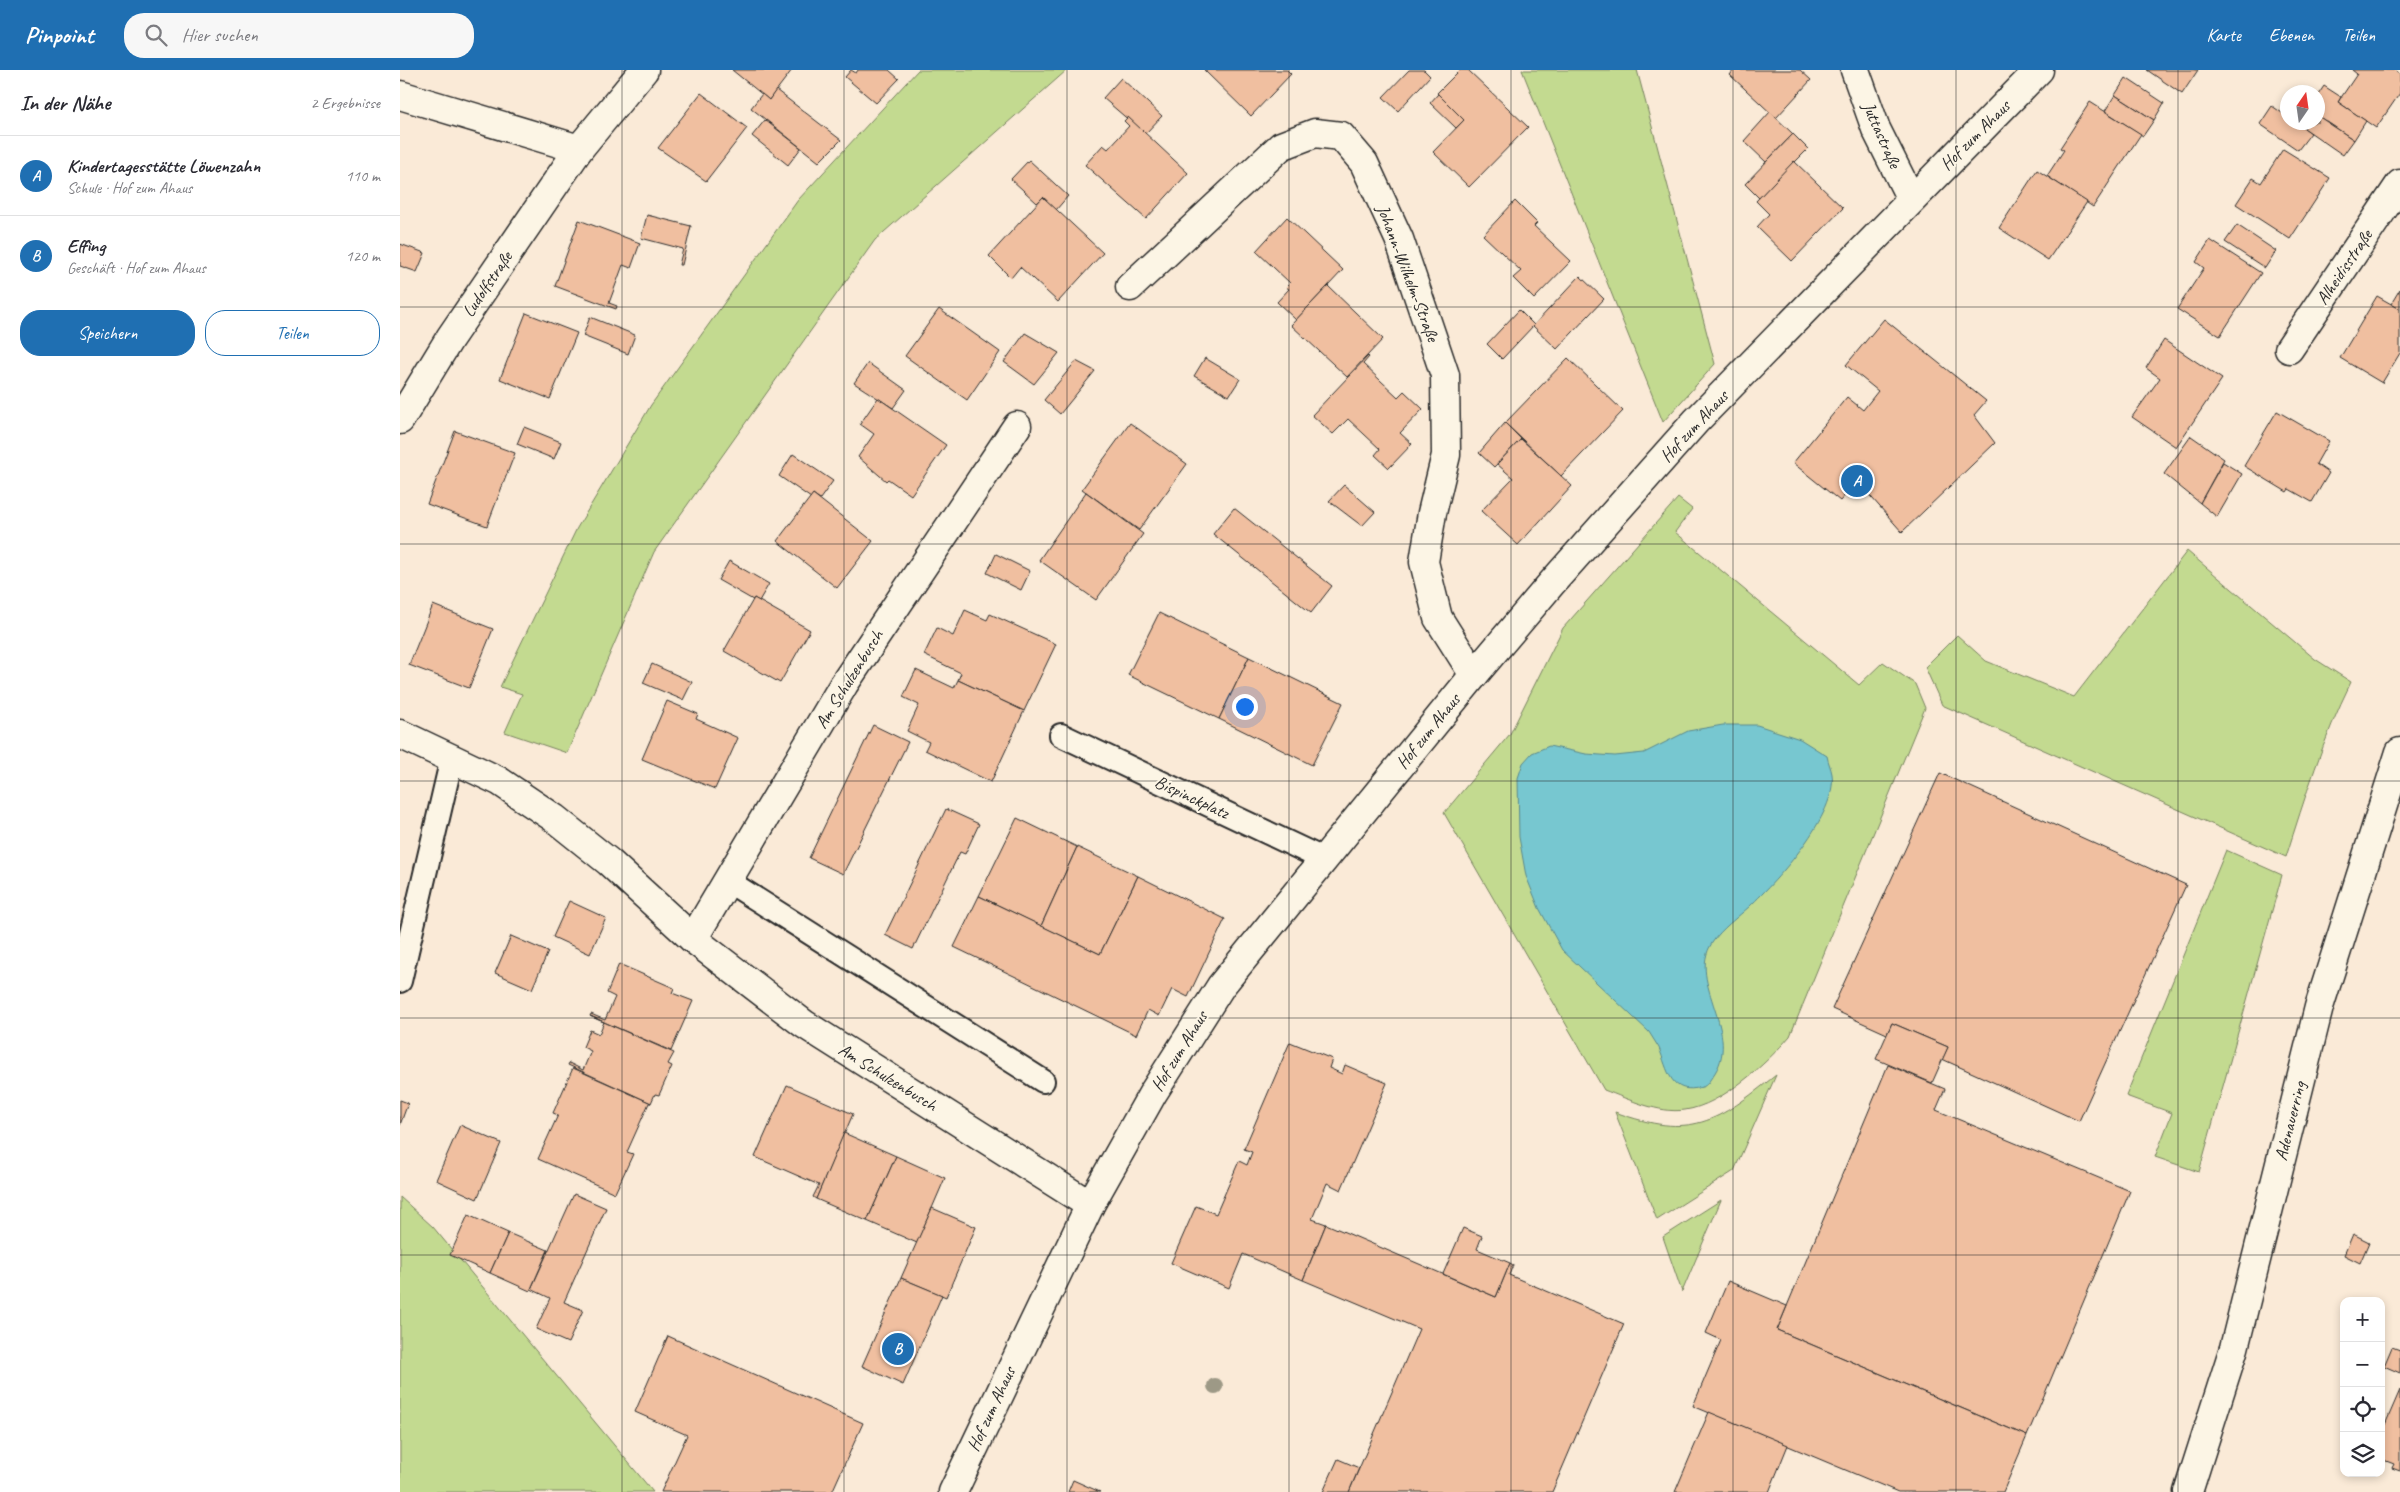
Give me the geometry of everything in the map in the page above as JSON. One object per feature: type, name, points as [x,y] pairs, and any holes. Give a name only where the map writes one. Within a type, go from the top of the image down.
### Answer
[{"type":"street","name":"Ludolfstraße","points":[[400,420],[450,338],[579,149],[644,70]]},
{"type":"street","name":"Juttastraße","points":[[1856,70],[1876,129],[1912,199]]},
{"type":"street","name":"Hof zum Ahaus","points":[[953,1492],[1090,1205],[1152,1093],[1221,986],[1474,675],[1551,584],[1696,422],[2040,70]]},
{"type":"street","points":[[400,95],[579,149]]},
{"type":"street","name":"Johann-Wilhelm-Straße","points":[[1130,287],[1281,146],[1315,133],[1341,136],[1364,163],[1399,239],[1446,375],[1446,455],[1432,513],[1424,562],[1438,618],[1474,675]]},
{"type":"street","name":"Alheidisstraße","points":[[2289,349],[2400,184]]},
{"type":"street","name":"Am Schulzenbusch","points":[[693,939],[844,684],[1017,426]]},
{"type":"street","name":"Am Schulzenbusch","points":[[400,734],[499,781],[554,818],[609,862],[693,939],[804,1024],[1090,1205]]},
{"type":"street","name":"Adenauerring","points":[[2188,1492],[2234,1348],[2318,1007],[2400,752]]},
{"type":"lane","name":"Bispinckplatz","points":[[1062,735],[1323,859]]},
{"type":"lane","points":[[400,981],[452,758]]},
{"type":"lane","points":[[728,881],[1043,1082]]},
{"type":"green space","points":[[918,70],[1067,70],[875,240],[654,552],[567,753],[505,732],[522,694],[500,687],[577,528],[651,405],[798,200]]},
{"type":"green space","points":[[1522,70],[1637,70],[1715,364],[1663,422]]},
{"type":"green space","points":[[1678,498],[1692,509],[1675,532],[1859,685],[1883,662],[1915,684],[1925,708],[1790,1036],[1756,1070],[1728,1092],[1699,1106],[1675,1111],[1654,1108],[1604,1090],[1444,813],[1510,734],[1563,628]]},
{"type":"green space","points":[[2187,551],[2315,659],[2351,682],[2323,747],[2286,857],[1942,705],[1925,667],[1957,635],[1986,661],[2074,697]]},
{"type":"green space","points":[[2226,850],[2282,875],[2199,1172],[2155,1157],[2172,1113],[2126,1096]]},
{"type":"green space","points":[[1776,1075],[1734,1171],[1657,1220],[1615,1112],[1664,1125],[1684,1125],[1702,1122],[1736,1105]]},
{"type":"green space","points":[[400,1197],[433,1227],[653,1492],[400,1492]]},
{"type":"green space","points":[[1721,1200],[1682,1292],[1663,1237]]},
{"type":"water","points":[[1723,725],[1757,725],[1800,739],[1827,756],[1832,774],[1831,790],[1826,808],[1816,827],[1789,864],[1762,895],[1725,928],[1712,943],[1706,958],[1706,974],[1709,991],[1720,1026],[1722,1043],[1720,1060],[1707,1084],[1691,1089],[1683,1088],[1672,1079],[1659,1048],[1649,1032],[1562,950],[1539,908],[1526,876],[1519,837],[1518,778],[1523,763],[1532,753],[1549,746],[1586,754],[1615,756],[1644,753],[1688,731]]},
{"type":"building","points":[[732,70],[792,70],[769,100]]},
{"type":"building","points":[[851,70],[856,73],[858,70],[889,70],[899,79],[876,103],[845,77]]},
{"type":"building","points":[[1204,70],[1287,70],[1291,74],[1251,116]]},
{"type":"building","points":[[1409,70],[1424,70],[1430,76],[1398,111],[1383,97]]},
{"type":"building","points":[[1460,70],[1468,70],[1528,127],[1469,187],[1433,152],[1464,120],[1437,93]]},
{"type":"building","points":[[1734,70],[1800,70],[1811,80],[1776,118],[1730,75]]},
{"type":"building","points":[[2147,70],[2198,70],[2182,94]]},
{"type":"building","points":[[2352,70],[2395,70],[2400,74],[2400,93],[2376,128],[2338,102],[2357,74]]},
{"type":"building","points":[[1121,78],[1162,116],[1145,134],[1103,98]]},
{"type":"building","points":[[2126,78],[2164,103],[2154,120],[2115,95]]},
{"type":"building","points":[[2325,87],[2341,97],[2338,102],[2366,121],[2354,140],[2325,121]]},
{"type":"building","points":[[776,90],[841,140],[819,162],[751,108],[762,94],[769,100]]},
{"type":"building","points":[[701,93],[747,128],[706,181],[658,148]]},
{"type":"building","points":[[1438,94],[1464,120],[1456,128],[1430,103]]},
{"type":"building","points":[[2115,95],[2154,120],[2143,136],[2105,111]]},
{"type":"building","points":[[2090,102],[2141,134],[2093,207],[2047,176],[2064,150],[2060,148]]},
{"type":"building","points":[[2272,106],[2280,112],[2280,130],[2307,130],[2311,133],[2298,150],[2260,124]]},
{"type":"building","points":[[1770,112],[1793,134],[1766,162],[1744,141]]},
{"type":"building","points":[[1128,117],[1188,173],[1146,219],[1085,165],[1103,145],[1108,149],[1129,126],[1124,121]]},
{"type":"building","points":[[765,120],[801,148],[788,165],[752,136]]},
{"type":"building","points":[[2325,121],[2354,140],[2343,155],[2307,130],[2325,130]]},
{"type":"building","points":[[1793,134],[1808,149],[1759,198],[1745,184]]},
{"type":"building","points":[[2283,149],[2330,178],[2290,239],[2236,204],[2253,178],[2261,183]]},
{"type":"building","points":[[1029,160],[1068,196],[1056,210],[1043,197],[1037,203],[1011,179]]},
{"type":"building","points":[[1794,161],[1843,208],[1792,261],[1757,227],[1769,214],[1756,201]]},
{"type":"building","points":[[2037,170],[2087,202],[2048,260],[1999,228]]},
{"type":"building","points":[[1043,197],[1103,253],[1058,302],[1020,267],[1011,278],[989,256]]},
{"type":"building","points":[[1515,201],[1537,223],[1534,226],[1571,261],[1534,299],[1513,278],[1521,271],[1483,235]]},
{"type":"building","points":[[647,215],[691,226],[682,265],[679,265],[683,249],[641,238]]},
{"type":"building","points":[[1287,217],[1343,270],[1296,320],[1277,302],[1289,289],[1286,287],[1290,283],[1256,251]]},
{"type":"building","points":[[579,220],[640,243],[631,268],[623,265],[609,303],[617,306],[616,309],[555,286]]},
{"type":"building","points":[[2237,225],[2276,251],[2265,268],[2225,242]]},
{"type":"building","points":[[2210,240],[2261,273],[2220,336],[2177,309],[2204,268],[2196,262]]},
{"type":"building","points":[[400,244],[425,253],[417,272],[400,266]]},
{"type":"building","points":[[1580,276],[1604,299],[1557,349],[1533,326]]},
{"type":"building","points":[[1328,286],[1383,339],[1347,377],[1291,325]]},
{"type":"building","points":[[2400,289],[2400,309],[2391,304]]},
{"type":"building","points":[[2377,296],[2400,309],[2400,353],[2382,383],[2340,358]]},
{"type":"building","points":[[939,309],[1000,352],[967,400],[905,356]]},
{"type":"building","points":[[1519,310],[1534,325],[1502,359],[1487,344]]},
{"type":"building","points":[[526,313],[577,333],[550,399],[500,379]]},
{"type":"building","points":[[590,317],[635,335],[628,354],[583,336]]},
{"type":"building","points":[[1884,319],[1986,401],[1974,415],[1995,443],[1902,532],[1857,481],[1840,501],[1793,463],[1847,397],[1863,410],[1878,391],[1846,365]]},
{"type":"building","points":[[1025,333],[1059,353],[1034,384],[1004,362]]},
{"type":"building","points":[[2164,340],[2222,379],[2176,447],[2132,417],[2160,378],[2146,368]]},
{"type":"building","points":[[1368,356],[1363,364],[1398,397],[1404,391],[1423,409],[1400,433],[1412,444],[1389,468],[1375,455],[1380,449],[1348,419],[1333,434],[1312,415]]},
{"type":"building","points":[[1205,358],[1240,379],[1229,396],[1194,376]]},
{"type":"building","points":[[1568,358],[1623,411],[1561,476],[1505,423]]},
{"type":"building","points":[[1076,361],[1095,371],[1060,414],[1044,400]]},
{"type":"building","points":[[868,363],[906,390],[893,408],[854,383]]},
{"type":"building","points":[[878,398],[946,445],[911,495],[888,479],[886,481],[858,457],[874,434],[860,424]]},
{"type":"building","points":[[2277,411],[2329,441],[2316,464],[2329,473],[2312,502],[2289,489],[2287,492],[2244,466]]},
{"type":"building","points":[[1130,423],[1187,464],[1139,530],[1082,489]]},
{"type":"building","points":[[1505,423],[1521,439],[1494,467],[1479,453]]},
{"type":"building","points":[[524,427],[561,442],[554,459],[517,444]]},
{"type":"building","points":[[455,431],[515,453],[487,526],[427,504]]},
{"type":"building","points":[[2191,436],[2224,459],[2200,503],[2164,474]]},
{"type":"building","points":[[1521,439],[1572,486],[1518,545],[1481,511],[1513,478],[1497,464]]},
{"type":"building","points":[[793,454],[833,481],[820,499],[813,494],[811,498],[779,476]]},
{"type":"building","points":[[2223,462],[2242,474],[2217,517],[2200,503]]},
{"type":"building","points":[[1344,485],[1375,512],[1362,526],[1329,501]]},
{"type":"building","points":[[1086,492],[1143,534],[1096,600],[1039,560]]},
{"type":"building","points":[[813,494],[873,541],[837,588],[777,541]]},
{"type":"building","points":[[1234,508],[1332,586],[1311,613],[1213,534]]},
{"type":"building","points":[[996,554],[1030,571],[1021,590],[987,573]]},
{"type":"building","points":[[729,561],[769,584],[759,601],[754,598],[753,600],[718,580]]},
{"type":"building","points":[[754,598],[810,630],[780,683],[724,651]]},
{"type":"building","points":[[433,605],[493,629],[469,688],[409,665]]},
{"type":"building","points":[[965,610],[987,620],[990,614],[1056,644],[1024,711],[958,680],[961,673],[924,655],[937,628],[953,636]]},
{"type":"building","points":[[1159,613],[1249,657],[1219,719],[1128,675]]},
{"type":"building","points":[[1249,657],[1343,703],[1312,765],[1219,719]]},
{"type":"building","points":[[652,664],[692,682],[683,700],[643,683]]},
{"type":"building","points":[[916,670],[954,688],[958,680],[1024,711],[991,782],[925,750],[929,742],[907,731],[919,705],[903,697]]},
{"type":"building","points":[[667,701],[698,714],[696,719],[738,738],[715,789],[642,759]]},
{"type":"building","points":[[873,725],[908,742],[843,874],[809,858]]},
{"type":"building","points":[[1940,773],[2186,885],[2079,1121],[1942,1059],[1948,1047],[1892,1023],[1887,1034],[1832,1009]]},
{"type":"building","points":[[946,809],[979,824],[965,854],[960,852],[913,949],[885,935]]},
{"type":"building","points":[[1017,818],[1077,847],[1041,926],[979,896]]},
{"type":"building","points":[[1077,847],[1138,876],[1100,954],[1041,926]]},
{"type":"building","points":[[1138,876],[1225,919],[1188,997],[1172,989],[1159,1016],[1148,1010],[1136,1035],[954,947],[979,896],[1100,954]]},
{"type":"building","points":[[569,901],[606,918],[590,954],[553,937]]},
{"type":"building","points":[[511,936],[548,952],[532,989],[495,973]]},
{"type":"building","points":[[619,964],[674,988],[672,993],[693,1001],[671,1051],[590,1016],[591,1014],[605,1020],[615,997],[607,993]]},
{"type":"building","points":[[604,1022],[674,1053],[668,1064],[672,1066],[659,1095],[655,1094],[651,1103],[568,1065],[569,1063],[583,1070],[591,1051],[583,1047],[590,1030],[599,1034]]},
{"type":"building","points":[[1892,1023],[1948,1047],[1932,1083],[1876,1059]]},
{"type":"building","points":[[1290,1042],[1332,1059],[1329,1068],[1342,1074],[1345,1065],[1387,1083],[1341,1190],[1327,1183],[1312,1219],[1326,1224],[1303,1280],[1243,1254],[1229,1288],[1171,1263],[1196,1206],[1216,1214],[1239,1161],[1247,1165],[1252,1152],[1244,1149]]},
{"type":"building","points":[[1888,1065],[1945,1089],[1936,1110],[2130,1191],[2027,1436],[1777,1330]]},
{"type":"building","points":[[573,1068],[651,1103],[649,1103],[627,1152],[633,1154],[615,1193],[538,1159],[558,1115],[553,1113]]},
{"type":"building","points":[[787,1085],[853,1114],[816,1199],[813,1197],[819,1185],[755,1157]]},
{"type":"building","points":[[400,1100],[408,1103],[400,1125]]},
{"type":"building","points":[[460,1125],[501,1143],[477,1199],[436,1180]]},
{"type":"building","points":[[844,1133],[896,1156],[867,1221],[816,1199]]},
{"type":"building","points":[[896,1156],[945,1178],[917,1243],[867,1221]]},
{"type":"building","points":[[574,1194],[606,1208],[564,1302],[583,1310],[568,1343],[536,1329],[550,1298],[531,1289]]},
{"type":"building","points":[[932,1208],[976,1227],[946,1297],[901,1278]]},
{"type":"building","points":[[468,1215],[508,1233],[490,1273],[450,1255]]},
{"type":"building","points":[[1326,1224],[1496,1297],[1510,1263],[1513,1265],[1509,1275],[1624,1324],[1552,1492],[1349,1492],[1419,1329],[1303,1280]]},
{"type":"building","points":[[1463,1228],[1482,1236],[1477,1249],[1510,1263],[1496,1297],[1443,1274]]},
{"type":"building","points":[[508,1233],[548,1250],[530,1291],[490,1273]]},
{"type":"building","points":[[2353,1234],[2369,1242],[2360,1263],[2344,1255]]},
{"type":"building","points":[[901,1278],[942,1295],[903,1385],[862,1366]]},
{"type":"building","points":[[1728,1281],[1787,1306],[1777,1330],[2027,1436],[2003,1492],[1898,1492],[1693,1406],[1721,1340],[1706,1333]]},
{"type":"building","points":[[668,1336],[863,1423],[832,1492],[661,1492],[687,1435],[635,1412]]},
{"type":"building","points":[[2392,1347],[2400,1350],[2400,1373],[2385,1366]]},
{"type":"building","points":[[2400,1390],[2400,1471],[2392,1468],[2394,1464],[2385,1461],[2385,1425]]},
{"type":"building","points":[[1709,1412],[1788,1445],[1769,1492],[1675,1492]]},
{"type":"building","points":[[1338,1459],[1359,1468],[1349,1492],[1323,1492]]},
{"type":"building","points":[[1073,1480],[1100,1492],[1068,1492]]},
{"type":"place","name":"Kindertagesstätte Löwenzahn","points":[[1857,481]]},
{"type":"place","name":"Effing","points":[[898,1349]]}]
